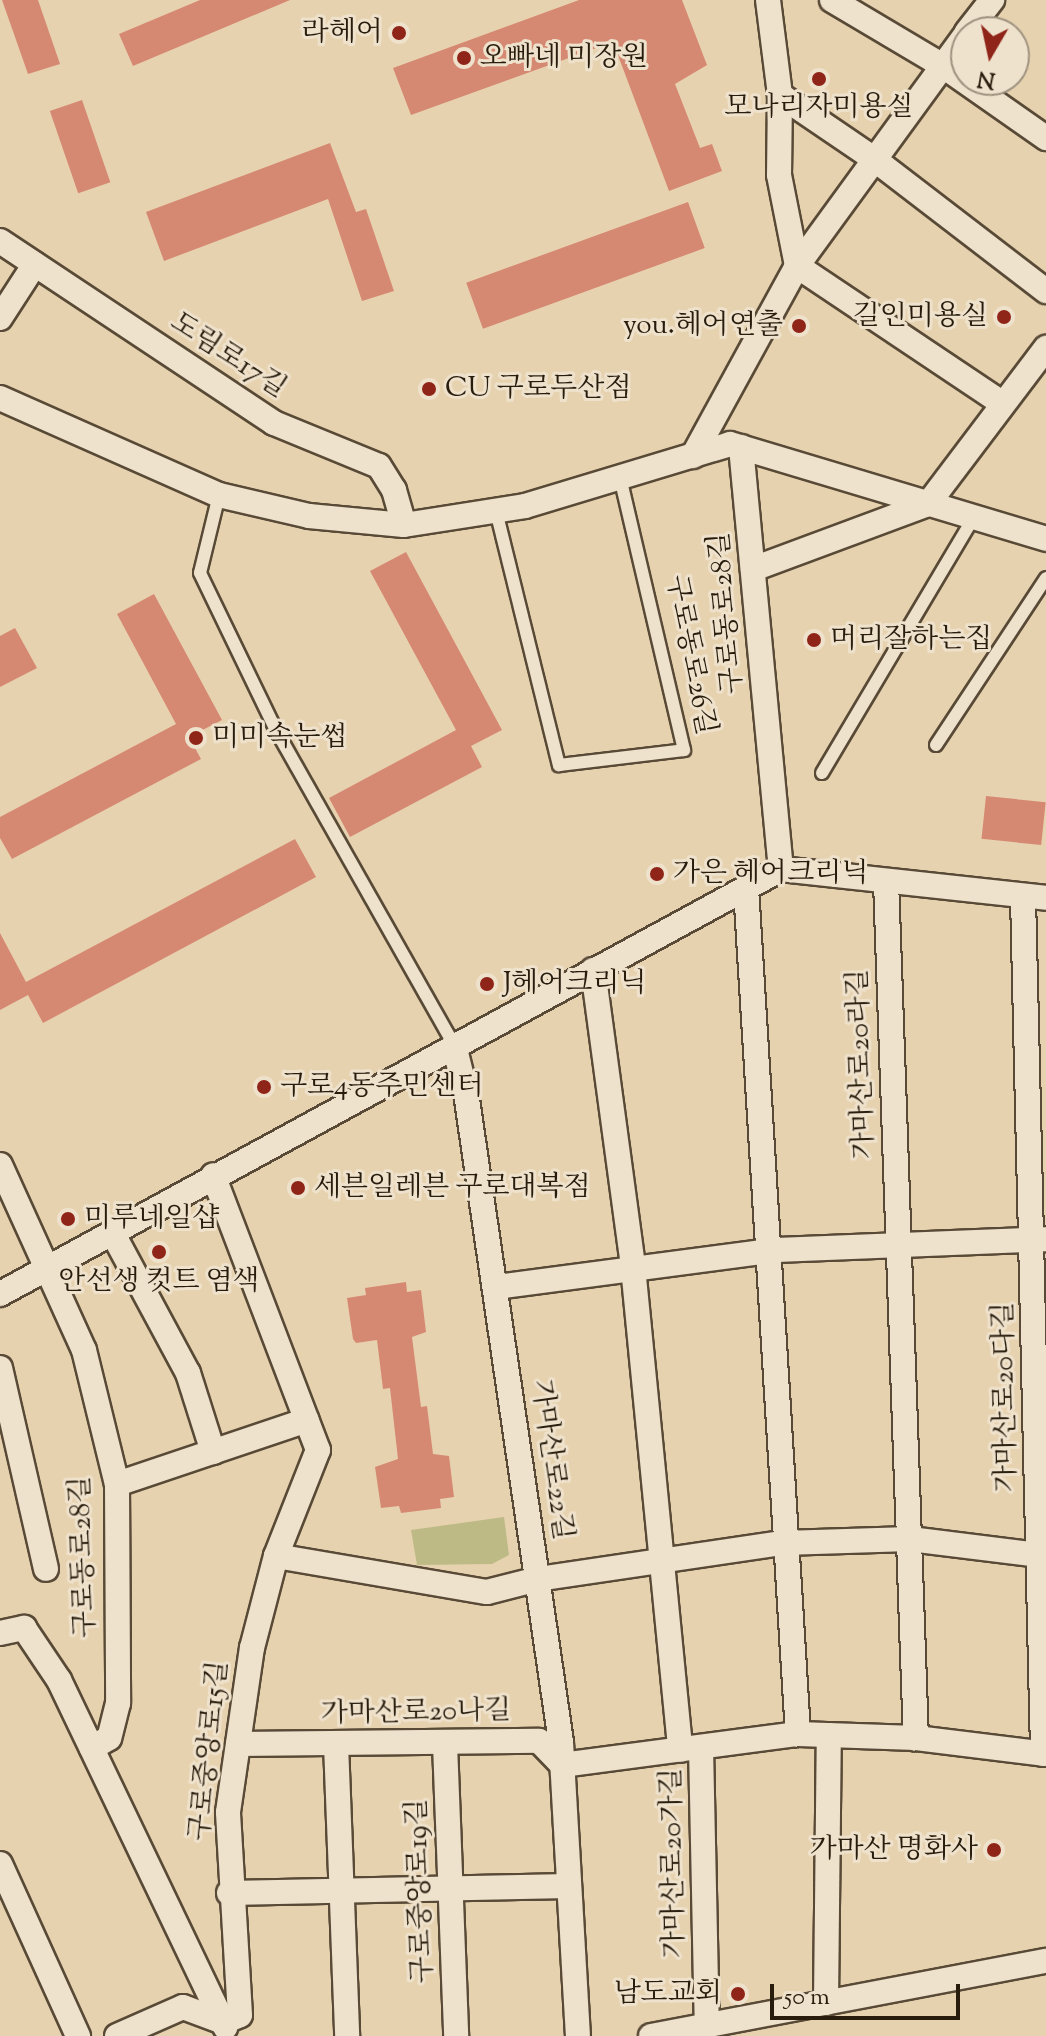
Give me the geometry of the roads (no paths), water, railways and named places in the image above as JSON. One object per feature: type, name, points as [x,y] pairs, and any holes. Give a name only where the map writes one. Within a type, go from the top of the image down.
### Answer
[{"type":"street","points":[[768,0],[780,95],[779,175],[797,266],[1002,403]]},
{"type":"street","points":[[832,0],[943,66],[1046,138]]},
{"type":"street","points":[[693,456],[797,266],[950,56]]},
{"type":"street","points":[[780,95],[874,159],[1046,291]]},
{"type":"street","name":"도림로17길","points":[[0,241],[274,423],[379,466],[394,490],[404,525]]},
{"type":"street","points":[[0,318],[35,264]]},
{"type":"street","points":[[753,569],[928,504],[1046,348]]},
{"type":"street","points":[[0,398],[219,495],[309,516],[404,525],[496,511],[620,478],[730,444],[1046,539]]},
{"type":"street","name":"구로동로28길","points":[[741,447],[781,869]]},
{"type":"street","points":[[0,1294],[213,1175],[781,869],[1034,897],[1040,1239],[767,1251],[496,1287]]},
{"type":"street","name":"가마산로20라길","points":[[886,881],[898,1245]]},
{"type":"street","points":[[746,888],[783,1543],[798,1734]]},
{"type":"street","points":[[593,970],[633,1267],[664,1560],[691,1748]]},
{"type":"street","name":"가마산로22길","points":[[454,1045],[466,1093],[496,1287],[562,1765],[578,2036]]},
{"type":"street","name":"구로동로28길","points":[[0,1165],[84,1350],[117,1484],[118,1703],[109,1738],[92,1748]]},
{"type":"street","name":"구로중앙로15길","points":[[213,1175],[318,1450],[276,1556],[252,1648],[228,1812],[229,1893],[240,2015],[226,2029]]},
{"type":"street","points":[[112,1232],[188,1373],[213,1452]]},
{"type":"street","name":"가마산로20다길","points":[[1040,1239],[1042,1555]]},
{"type":"street","points":[[898,1245],[916,1738]]},
{"type":"street","name":"구로동로28길","points":[[0,1368],[46,1569]]},
{"type":"street","points":[[117,1484],[307,1420]]},
{"type":"street","points":[[276,1556],[487,1592],[538,1579],[783,1543],[910,1539],[1042,1555],[1044,1754],[916,1738],[798,1734],[562,1765]]},
{"type":"street","points":[[0,1633],[24,1628],[59,1680],[226,2029]]},
{"type":"street","points":[[826,2003],[829,1735]]},
{"type":"street","name":"가마산로20나길","points":[[238,1744],[539,1741],[562,1765]]},
{"type":"street","points":[[336,1744],[347,2036]]},
{"type":"street","name":"구로중앙로19길","points":[[445,1744],[456,2036]]},
{"type":"street","name":"가마산로20가길","points":[[691,1748],[718,2028]]},
{"type":"street","points":[[0,1864],[78,2036]]},
{"type":"street","points":[[229,1893],[569,1886]]},
{"type":"street","points":[[651,2036],[718,2028],[826,2003],[1046,1961]]},
{"type":"street","points":[[117,2036],[183,2007],[226,2029]]},
{"type":"lane","name":"구로동로26길","points":[[496,511],[559,765],[684,750],[620,478]]},
{"type":"lane","points":[[219,495],[200,573],[277,732],[454,1045]]},
{"type":"lane","points":[[822,773],[974,517]]},
{"type":"lane","points":[[936,745],[1046,578]]},
{"type":"place","name":"라헤어","points":[[399,33]]},
{"type":"place","name":"오빠네 미장원","points":[[464,58]]},
{"type":"place","name":"모나리자미용실","points":[[819,79]]},
{"type":"place","name":"길인미용실","points":[[1004,317]]},
{"type":"place","name":"you.헤어연출","points":[[799,326]]},
{"type":"place","name":"CU 구로두산점","points":[[429,389]]},
{"type":"place","name":"머리잘하는집","points":[[814,640]]},
{"type":"place","name":"미미속눈썹","points":[[196,738]]},
{"type":"place","name":"가은 헤어크리닉","points":[[657,874]]},
{"type":"place","name":"J헤어크리닉","points":[[487,984]]},
{"type":"place","name":"구로4동주민센터","points":[[264,1087]]},
{"type":"place","name":"세븐일레븐 구로대복점","points":[[298,1188]]},
{"type":"place","name":"미루네일샵","points":[[68,1219]]},
{"type":"place","name":"안선생 컷트 염색","points":[[159,1252]]},
{"type":"place","name":"가마산 명화사","points":[[994,1850]]},
{"type":"place","name":"남도교회","points":[[738,1994]]}]
